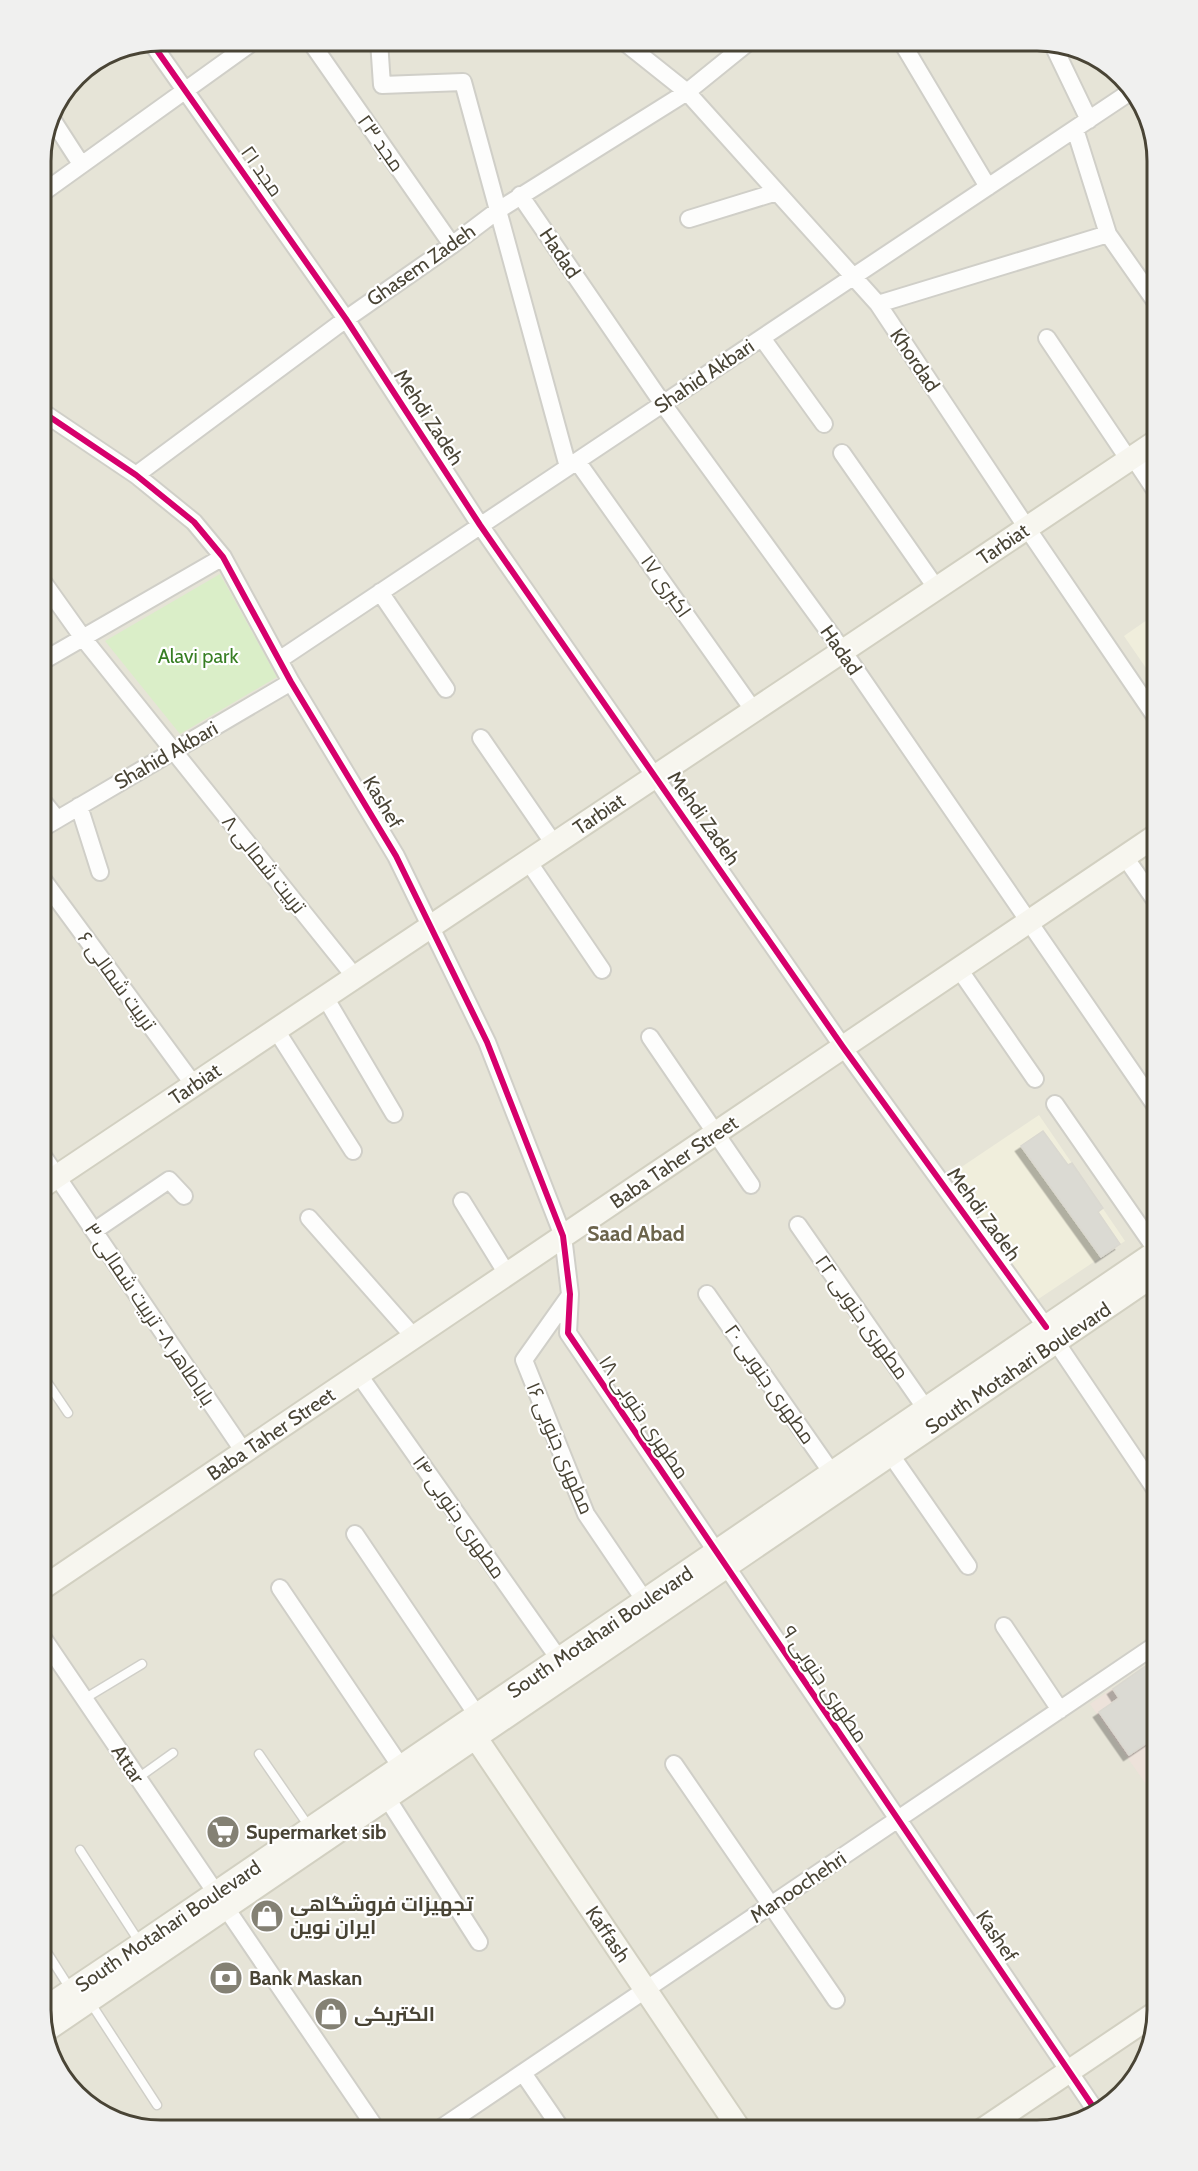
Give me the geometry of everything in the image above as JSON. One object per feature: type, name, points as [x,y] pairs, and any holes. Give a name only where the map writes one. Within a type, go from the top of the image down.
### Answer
[{"type":"street","name":"مجد ۲۱","points":[[158,51],[345,319]]},
{"type":"street","points":[[51,186],[239,51]]},
{"type":"street","name":"مجد ۲۳","points":[[318,51],[452,245]]},
{"type":"street","name":"اکبری ۱۷","points":[[380,51],[382,85],[463,82],[497,211],[573,464],[754,711]]},
{"type":"street","name":"Khordad","points":[[636,51],[687,92],[878,304],[1147,703]]},
{"type":"street","name":"Ghasem Zadeh","points":[[136,475],[345,319],[497,211],[687,92],[740,51]]},
{"type":"street","points":[[907,51],[988,187]]},
{"type":"street","points":[[1056,53],[1082,124],[1108,234],[1147,289]]},
{"type":"street","name":"Shahid Akbari","points":[[279,660],[1125,95]]},
{"type":"street","points":[[57,126],[81,164]]},
{"type":"street","points":[[689,219],[777,192]]},
{"type":"street","name":"Hadad","points":[[520,195],[663,404],[843,651],[1147,1092]]},
{"type":"street","points":[[878,304],[1108,234]]},
{"type":"street","name":"Mehdi Zadeh","points":[[345,319],[480,525],[843,1047],[1051,1335],[1147,1476]]},
{"type":"street","points":[[762,338],[824,424]]},
{"type":"street","points":[[1047,338],[1147,479]]},
{"type":"street","name":"Kashef","points":[[51,421],[136,475],[194,522],[223,557],[291,682],[396,856],[487,1042],[564,1236],[570,1294]]},
{"type":"street","name":"Tarbiat","points":[[51,1180],[1147,448]]},
{"type":"street","points":[[842,453],[937,589]]},
{"type":"street","points":[[51,656],[223,557]]},
{"type":"street","points":[[380,592],[446,689]]},
{"type":"street","name":"تربیت شمالی ۸","points":[[51,593],[83,638],[355,977]]},
{"type":"street","name":"Shahid Akbari","points":[[51,823],[291,682]]},
{"type":"street","points":[[482,738],[554,844]]},
{"type":"street","points":[[79,806],[100,872]]},
{"type":"street","points":[[51,812],[57,819]]},
{"type":"street","name":"Baba Taher Street","points":[[51,1582],[1147,842]]},
{"type":"street","points":[[1125,857],[1147,888]]},
{"type":"street","points":[[528,861],[602,970]]},
{"type":"street","name":"تربیت شمالی ۶","points":[[51,891],[194,1085]]},
{"type":"street","points":[[959,969],[1035,1079]]},
{"type":"street","points":[[325,997],[394,1114]]},
{"type":"street","points":[[276,1030],[353,1151]]},
{"type":"street","points":[[650,1037],[751,1185]]},
{"type":"street","points":[[1055,1104],[1147,1235]]},
{"type":"street","points":[[94,1231],[170,1180],[184,1196]]},
{"type":"street","name":"باباطاهر ۸- تربیت شمالی ۳","points":[[51,1183],[94,1231],[244,1452]]},
{"type":"street","points":[[462,1201],[507,1274]]},
{"type":"street","points":[[309,1218],[414,1337]]},
{"type":"street","name":"مطهری جنوبی ۲۲","points":[[798,1225],[926,1409]]},
{"type":"street","name":"South Motahari Boulevard","points":[[51,2007],[81,1996],[221,1900],[310,1829],[401,1767],[476,1726],[721,1560],[891,1455],[1147,1260]]},
{"type":"street","name":"South Motahari Boulevard","points":[[52,2024],[141,1944],[221,1900],[387,1798],[559,1659],[645,1601],[721,1560],[832,1473],[926,1409],[1147,1279]]},
{"type":"street","name":"مطهری جنوبی ۱۸","points":[[570,1294],[568,1333],[721,1560]]},
{"type":"street","name":"مطهری جنوبی ۱۶","points":[[570,1294],[524,1360],[586,1514],[645,1601]]},
{"type":"street","name":"مطهری جنوبی ۲۰","points":[[707,1294],[832,1473]]},
{"type":"street","name":"مطهری جنوبی ۱۴","points":[[358,1375],[559,1659]]},
{"type":"street","points":[[891,1455],[968,1566]]},
{"type":"street","points":[[355,1534],[476,1726]]},
{"type":"street","name":"مطهری جنوبی ۹","points":[[721,1560],[897,1820]]},
{"type":"street","points":[[280,1588],[401,1767]]},
{"type":"street","points":[[1004,1626],[1060,1710]]},
{"type":"street","name":"Attar","points":[[51,1651],[370,2120]]},
{"type":"street","name":"Manoochehri","points":[[453,2120],[1147,1651]]},
{"type":"street","name":"Kaffash","points":[[476,1726],[645,1990],[733,2120]]},
{"type":"street","points":[[675,1764],[836,2000]]},
{"type":"street","points":[[387,1798],[479,1942]]},
{"type":"street","name":"Kashef","points":[[897,1820],[1092,2105]]},
{"type":"street","points":[[997,2120],[1146,2019]]},
{"type":"street","points":[[523,2073],[555,2120]]},
{"type":"lane","points":[[51,1388],[68,1413]]},
{"type":"lane","points":[[84,1699],[142,1664]]},
{"type":"lane","points":[[138,1778],[173,1753]]},
{"type":"lane","points":[[259,1754],[310,1829]]},
{"type":"lane","points":[[80,1850],[141,1944]]},
{"type":"lane","points":[[51,1957],[157,2105]]},
{"type":"shaded area","points":[[153,51],[1045,51],[1073,57],[1098,69],[1115,83],[1139,119],[1147,153],[1147,2010],[1141,2046],[1129,2071],[1115,2088],[1079,2112],[1045,2120],[153,2120],[119,2112],[94,2097],[74,2077],[59,2052],[53,2032],[51,2010],[51,153],[62,112],[78,88],[88,78],[112,62]]},
{"type":"shaded area","points":[[1147,620],[1147,669],[1124,636]]},
{"type":"shaded area","points":[[1039,1115],[1125,1241],[1037,1300],[951,1174]]},
{"type":"shaded area","points":[[1147,1665],[1147,1786],[1090,1704]]},
{"type":"green space","name":"Alavi park","points":[[220,574],[277,677],[180,734],[105,641]]},
{"type":"building","points":[[1043,1131],[1068,1165],[1072,1163],[1103,1208],[1098,1212],[1120,1244],[1101,1257],[1021,1146]]},
{"type":"building","points":[[1147,1665],[1147,1743],[1129,1755],[1099,1712],[1119,1698],[1113,1689]]},
{"type":"cycle path","points":[[157,51],[346,319],[480,525],[843,1047],[1046,1327]]},
{"type":"cycle path","points":[[51,418],[136,475],[194,522],[223,557],[291,682],[396,856],[487,1042],[563,1236],[570,1294],[568,1333],[1092,2105]]},
{"type":"place","name":"Supermarket sib","points":[[223,1832]]},
{"type":"place","name":"تجهیزات فروشگاهی ایران نوین","points":[[267,1916]]},
{"type":"place","name":"Bank Maskan","points":[[226,1978]]},
{"type":"place","name":"الکتریکی","points":[[331,2014]]},
{"type":"district","name":"Saad Abad","points":[[636,1234]]}]
